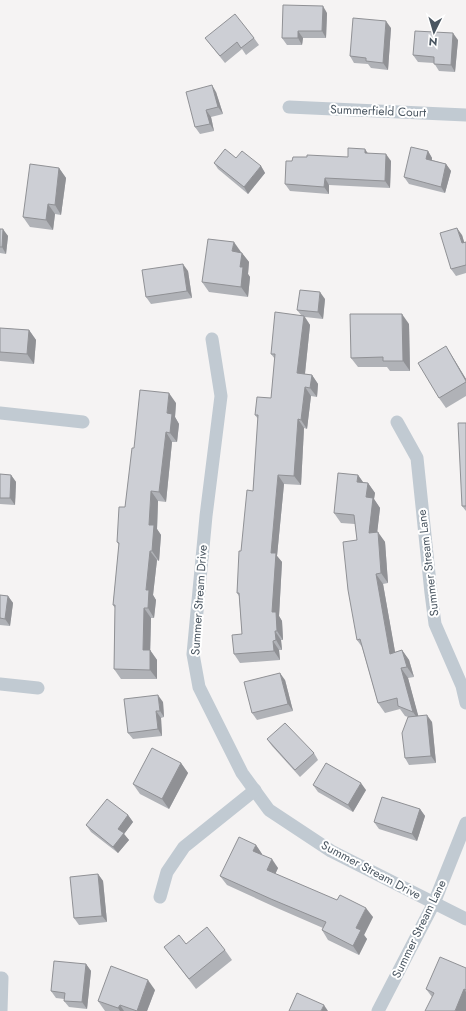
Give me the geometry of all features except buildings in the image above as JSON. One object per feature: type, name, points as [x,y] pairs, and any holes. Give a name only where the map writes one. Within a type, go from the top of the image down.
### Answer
[{"type":"street","name":"Summerfield Court","points":[[289,107],[466,114]]},
{"type":"street","name":"Summer Stream Drive","points":[[212,339],[221,396],[206,516],[193,654],[199,687],[242,773],[270,810],[331,851],[466,919]]},
{"type":"street","points":[[0,413],[83,422]]},
{"type":"street","name":"Summer Stream Lane","points":[[397,422],[417,458],[435,624],[462,686],[466,703]]},
{"type":"street","points":[[0,684],[38,688]]},
{"type":"street","points":[[160,897],[167,872],[184,847],[254,790]]},
{"type":"street","name":"Summer Stream Lane","points":[[378,1011],[434,903],[466,823]]},
{"type":"street","points":[[1,978],[1,1011]]}]
